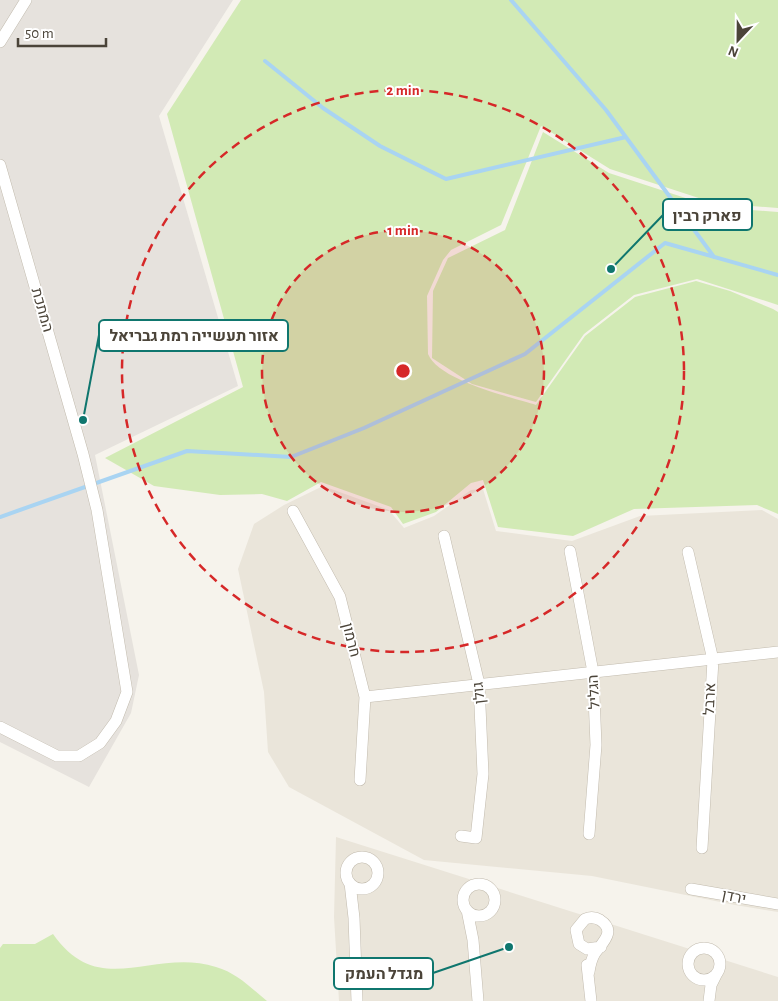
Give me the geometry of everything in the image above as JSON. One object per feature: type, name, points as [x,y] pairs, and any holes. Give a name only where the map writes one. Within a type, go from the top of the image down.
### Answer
[{"type":"street","points":[[0,42],[26,0]]},
{"type":"street","name":"המתכת","points":[[0,165],[83,454],[97,510],[127,692],[116,721],[100,744],[80,756],[57,756],[0,727]]},
{"type":"street","name":"חרמון","points":[[293,511],[340,597],[365,696],[360,780]]},
{"type":"street","name":"גולן","points":[[444,536],[479,684],[483,774],[476,838],[461,836]]},
{"type":"street","name":"הגליל","points":[[570,551],[593,672],[596,745],[589,834]]},
{"type":"street","name":"ארבל","points":[[688,552],[712,660],[702,848]]},
{"type":"street","points":[[365,696],[712,660],[776,651]]},
{"type":"street","points":[[354,918],[360,898],[374,884],[378,876],[375,864],[368,858],[356,858],[348,865],[346,874],[350,883],[354,918],[357,1001]]},
{"type":"street","points":[[350,883],[357,888],[367,889]]},
{"type":"street","points":[[473,940],[486,915],[494,907],[496,899],[486,885],[477,884],[468,888],[464,896],[473,940],[478,1001]]},
{"type":"street","name":"ירדן","points":[[691,889],[778,904]]},
{"type":"street","points":[[466,910],[474,916],[486,915]]},
{"type":"street","points":[[589,972],[592,960],[606,941],[608,932],[605,924],[594,918],[585,919],[576,930],[577,939],[582,947],[589,972],[591,1001]]},
{"type":"street","points":[[582,947],[591,950],[600,947]]},
{"type":"street","points":[[701,948],[714,952],[719,958],[720,967],[711,985],[708,1001],[698,980],[691,974],[688,960],[693,952],[701,948]]},
{"type":"street","points":[[698,980],[708,980],[716,975]]},
{"type":"shaded area","points":[[0,0],[233,0],[159,116],[238,386],[95,455],[139,675],[131,713],[89,787],[0,742]]},
{"type":"shaded area","points":[[323,486],[389,510],[404,528],[434,516],[471,490],[483,489],[496,531],[572,541],[640,516],[762,510],[778,519],[778,912],[592,876],[424,860],[289,787],[268,752],[264,692],[238,569],[254,524],[284,505]]},
{"type":"shaded area","points":[[336,837],[778,977],[778,1001],[339,1001],[334,917]]},
{"type":"green space","points":[[241,0],[778,0],[778,208],[714,203],[610,169],[541,126],[501,225],[451,250],[443,260],[427,296],[428,354],[434,363],[445,372],[476,386],[536,405],[585,336],[635,297],[696,281],[730,291],[778,312],[778,514],[757,505],[634,509],[573,536],[498,527],[483,480],[471,483],[436,512],[403,524],[391,507],[321,482],[287,501],[262,494],[220,495],[154,486],[105,458],[243,387],[167,114]]},
{"type":"green space","points":[[543,132],[609,173],[713,207],[778,212],[778,305],[697,279],[634,295],[584,334],[536,402],[472,384],[432,358],[433,291],[448,258],[505,230]]},
{"type":"green space","points":[[53,934],[71,954],[89,965],[109,969],[171,963],[193,963],[216,967],[237,977],[267,1001],[0,1001],[0,948],[3,944],[35,944]]},
{"type":"waterway","points":[[511,0],[606,110],[714,257]]},
{"type":"waterway","points":[[265,61],[323,108],[380,146],[446,179],[626,137]]},
{"type":"waterway","points":[[0,517],[187,451],[291,457],[364,428],[525,354],[665,243],[778,275]]},
{"type":"place","name":"פארק רבין","points":[[611,269]]},
{"type":"place","name":"אזור תעשייה רמת גבריאל","points":[[83,420]]},
{"type":"place","name":"מגדל העמק","points":[[509,947]]}]
